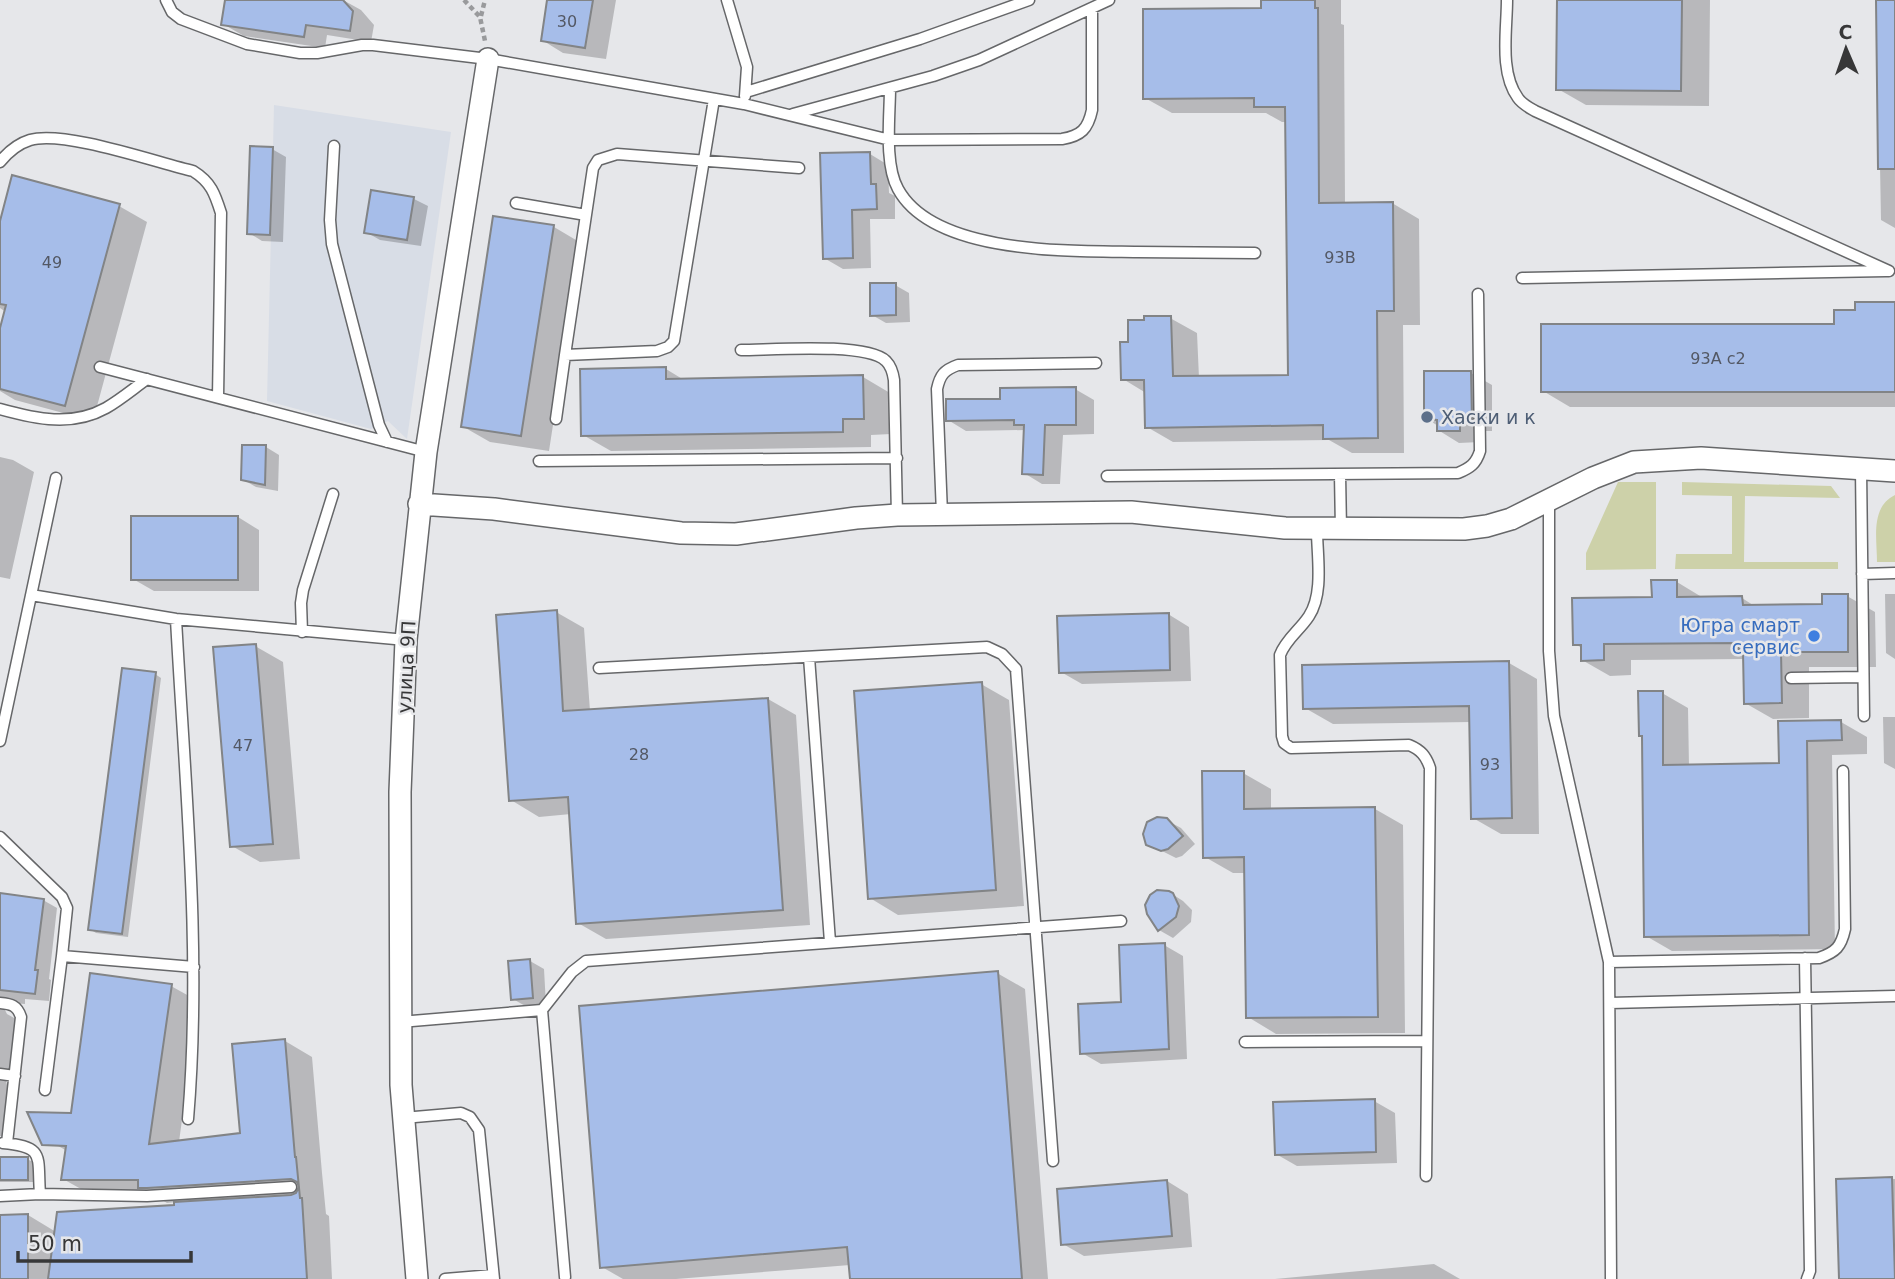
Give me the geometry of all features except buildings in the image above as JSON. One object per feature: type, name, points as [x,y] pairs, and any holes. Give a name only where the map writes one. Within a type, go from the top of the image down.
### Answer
[{"type":"street","name":"улица 9П","points":[[417,1279],[403,1118],[400,1022],[400,793],[406,640],[426,452],[488,60]]},
{"type":"street","points":[[419,504],[494,509],[681,533],[736,534],[897,515],[1131,512],[1317,530],[1464,529],[1511,519],[1593,478],[1634,462],[1701,458],[1895,471]]},
{"type":"lane","points":[[166,0],[172,12],[181,19],[247,44],[317,53],[373,45],[488,60],[744,104],[890,140],[1062,139],[1084,132],[1092,110],[1092,8]]},
{"type":"lane","points":[[727,0],[747,67],[744,104]]},
{"type":"lane","points":[[746,92],[920,39],[1029,0]]},
{"type":"lane","points":[[790,115],[979,60],[1109,0]]},
{"type":"lane","points":[[1507,0],[1506,61],[1510,83],[1519,100],[1535,111],[1892,273]]},
{"type":"lane","points":[[890,88],[892,170],[898,188],[917,211],[946,229],[1017,248],[1052,251],[1255,253]]},
{"type":"lane","points":[[565,355],[657,351],[668,347],[674,341],[714,99]]},
{"type":"lane","points":[[0,162],[8,152],[29,140],[64,138],[193,172],[206,179],[215,191],[221,213],[218,397]]},
{"type":"lane","points":[[334,146],[330,220],[332,244],[379,425],[387,442]]},
{"type":"lane","points":[[556,419],[593,168],[598,160],[617,154],[799,168]]},
{"type":"lane","points":[[516,203],[586,215]]},
{"type":"lane","points":[[1522,278],[1892,273]]},
{"type":"lane","points":[[1107,476],[1458,473],[1469,469],[1477,461],[1480,452],[1478,294]]},
{"type":"lane","points":[[741,350],[858,349],[884,359],[892,369],[894,380],[897,515]]},
{"type":"lane","points":[[942,514],[937,389],[940,377],[947,369],[958,365],[1096,363]]},
{"type":"lane","points":[[100,368],[426,452]]},
{"type":"lane","points":[[0,409],[47,420],[87,416],[106,408],[147,379]]},
{"type":"lane","points":[[539,461],[897,458]]},
{"type":"lane","points":[[1861,469],[1864,716]]},
{"type":"lane","points":[[1340,474],[1341,530]]},
{"type":"lane","points":[[0,741],[56,478]]},
{"type":"lane","points":[[302,632],[303,590],[333,494]]},
{"type":"lane","points":[[1549,502],[1549,651],[1555,716],[1609,962],[1611,1279]]},
{"type":"lane","points":[[1317,530],[1315,603],[1308,617],[1284,645],[1280,655],[1284,743],[1291,747],[1409,745],[1420,750],[1430,768],[1426,1176]]},
{"type":"lane","points":[[1862,574],[1895,573]]},
{"type":"lane","points":[[31,594],[176,619],[406,640]]},
{"type":"lane","points":[[176,619],[194,967],[194,1025],[188,1119]]},
{"type":"lane","points":[[599,668],[987,647],[1002,654],[1016,669],[1053,1161]]},
{"type":"lane","points":[[808,657],[830,942]]},
{"type":"lane","points":[[1791,678],[1863,677]]},
{"type":"lane","points":[[1609,962],[1819,958],[1833,953],[1842,944],[1846,929],[1843,771]]},
{"type":"lane","points":[[0,837],[62,897],[67,908],[45,1090]]},
{"type":"lane","points":[[565,1277],[542,1010],[572,972],[586,961],[1121,922]]},
{"type":"lane","points":[[62,956],[194,967]]},
{"type":"lane","points":[[1805,958],[1810,1270],[1807,1279]]},
{"type":"lane","points":[[1610,1003],[1895,996]]},
{"type":"lane","points":[[0,1003],[12,1004],[19,1009],[21,1017],[4,1143],[33,1149],[37,1157],[40,1194]]},
{"type":"lane","points":[[400,1022],[542,1010]]},
{"type":"lane","points":[[1245,1042],[1427,1041]]},
{"type":"lane","points":[[0,1074],[15,1076]]},
{"type":"lane","points":[[403,1118],[461,1113],[475,1122],[479,1130],[494,1277],[445,1279]]},
{"type":"lane","points":[[0,1196],[147,1196],[291,1187]]},
{"type":"path","points":[[464,0],[480,17]]},
{"type":"path","points":[[485,0],[480,17],[488,60]]},
{"type":"shaded area","points":[[274,105],[451,132],[407,439],[388,421],[371,429],[267,401]]},
{"type":"green space","points":[[1618,482],[1656,482],[1656,569],[1586,570],[1586,553]]},
{"type":"green space","points":[[1682,482],[1831,486],[1840,498],[1745,496],[1744,562],[1838,562],[1838,569],[1675,569],[1676,554],[1732,554],[1732,496],[1682,495]]},
{"type":"green space","points":[[1895,495],[1895,562],[1877,562],[1878,515],[1887,500]]},
{"type":"place","name":"Хаски и к","points":[[1427,417]]},
{"type":"place","name":"Югра смарт сервис","points":[[1814,636]]}]
